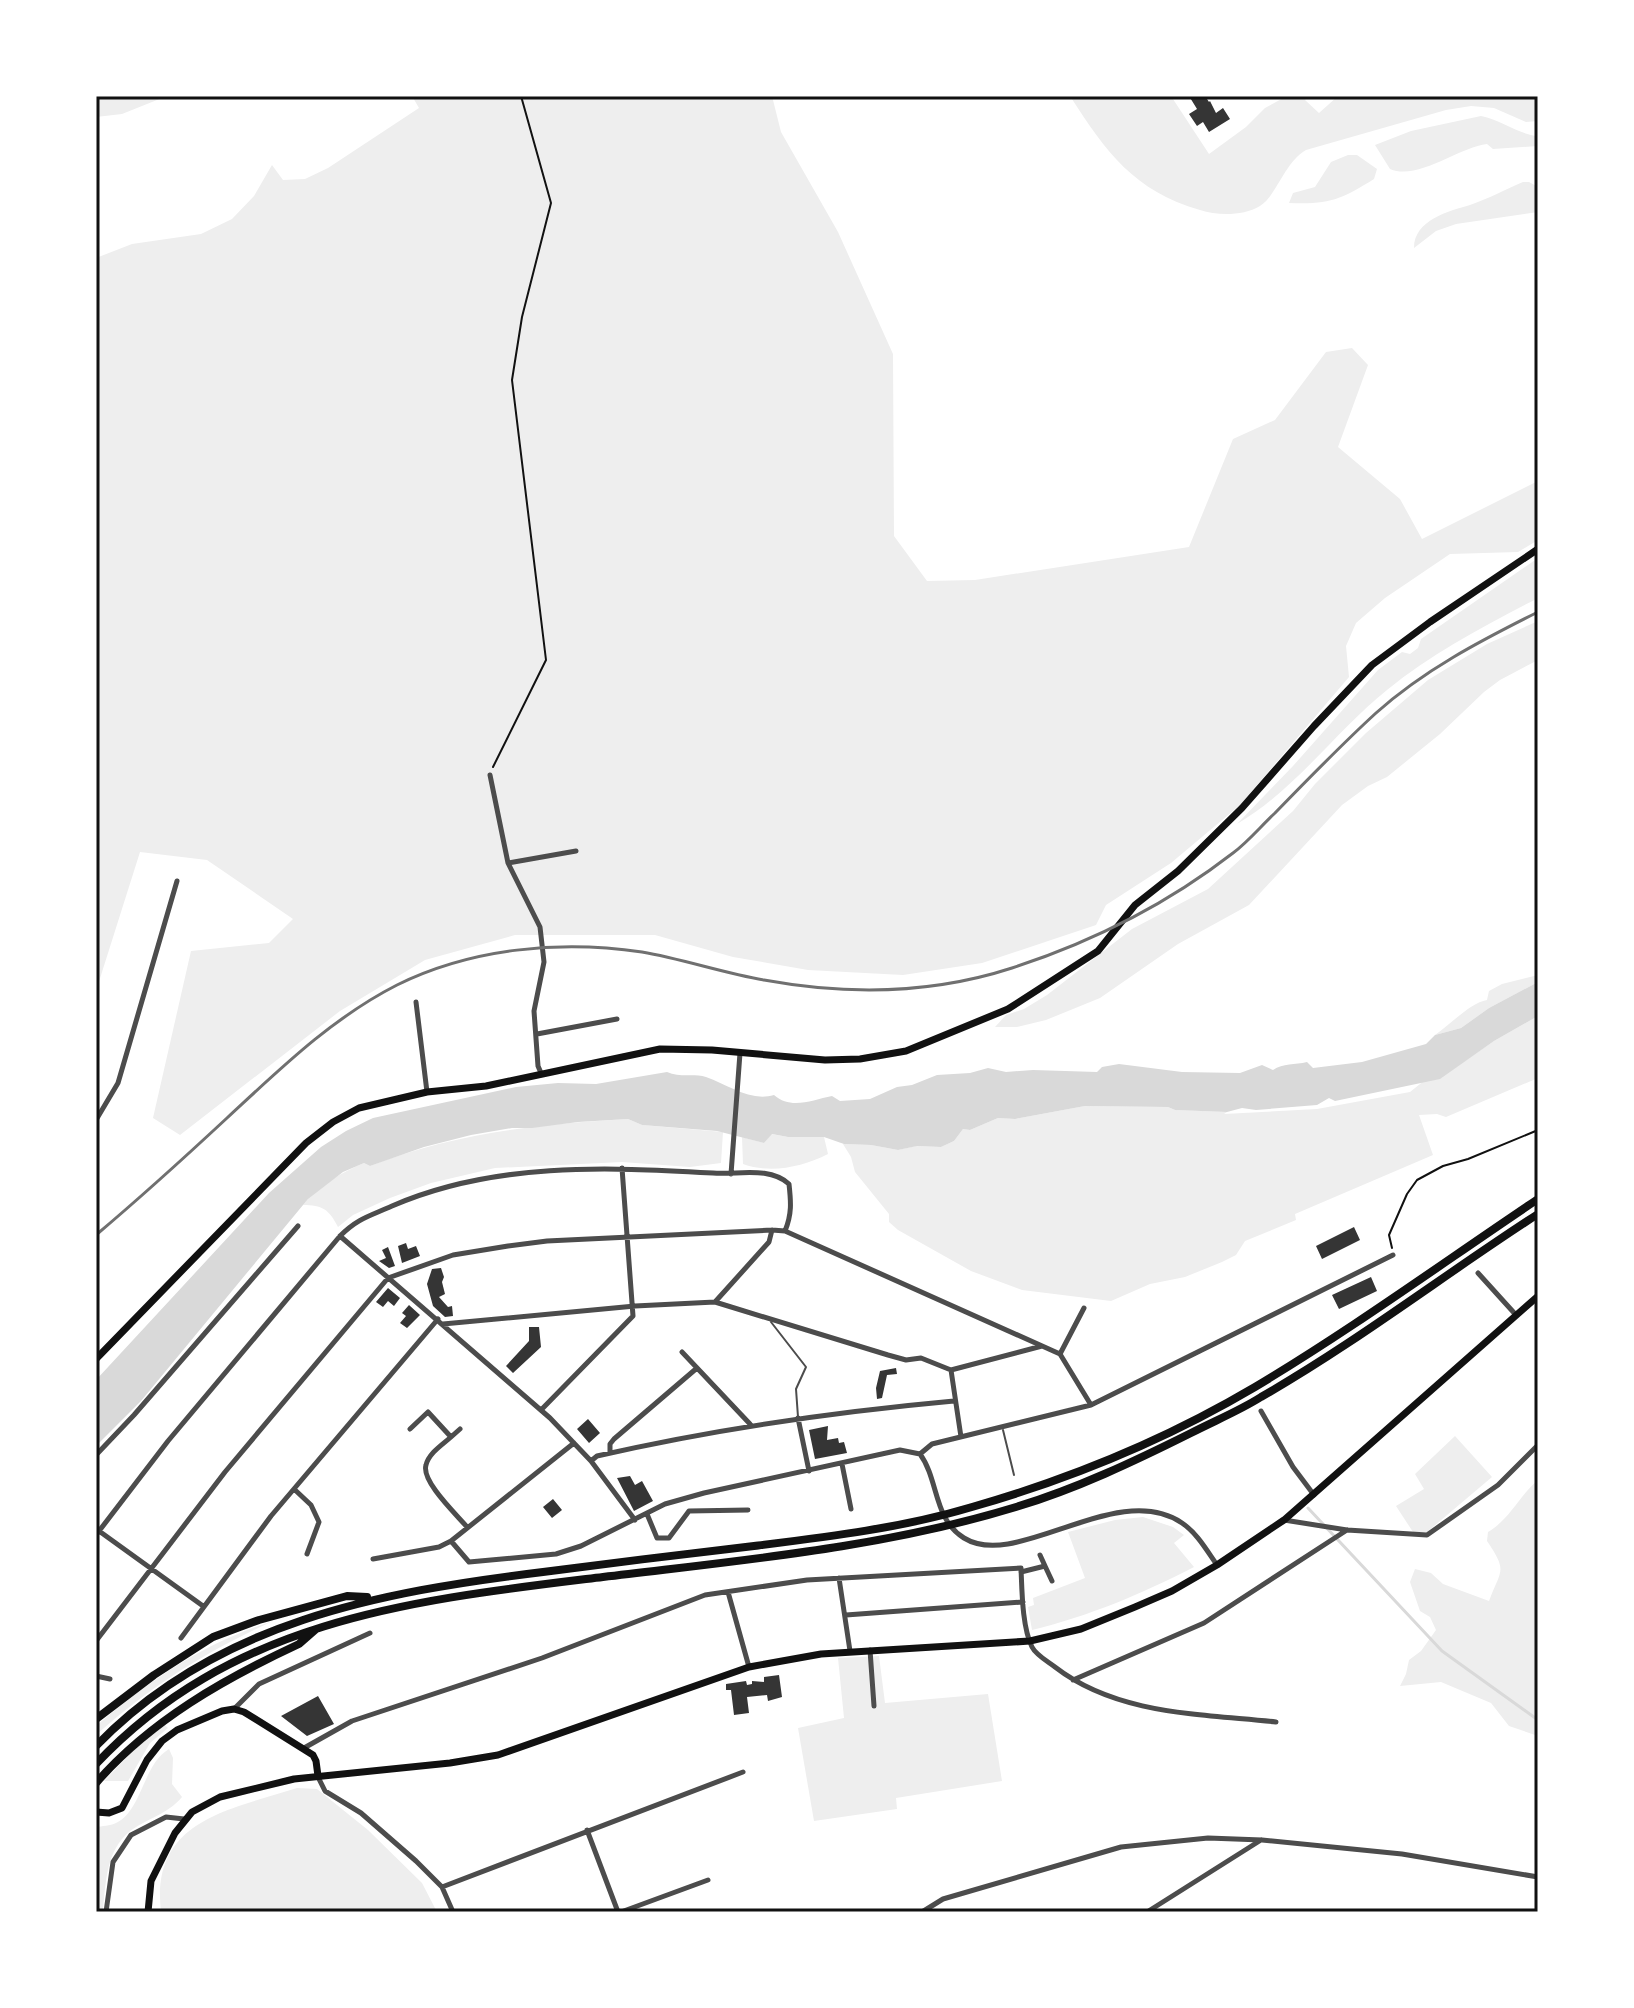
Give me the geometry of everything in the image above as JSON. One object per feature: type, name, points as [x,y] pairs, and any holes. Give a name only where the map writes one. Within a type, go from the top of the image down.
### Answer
[{"type":"highway","points":[[96,1746],[147,1701],[184,1675],[245,1641],[314,1615],[377,1597],[501,1577],[839,1535],[969,1508],[1105,1461],[1251,1389],[1330,1340],[1538,1199]]},
{"type":"highway","points":[[96,1764],[137,1724],[192,1684],[239,1659],[322,1625],[429,1601],[513,1588],[842,1548],[973,1520],[1076,1486],[1259,1399],[1538,1214]]},
{"type":"highway","points":[[96,1719],[154,1675],[213,1637],[259,1620],[347,1596],[377,1597]]},
{"type":"highway","points":[[96,1783],[148,1731],[182,1707],[299,1644],[322,1625]]},
{"type":"main road","points":[[96,1359],[306,1143],[333,1122],[359,1108],[427,1092],[486,1086],[660,1049],[825,1060],[860,1059],[906,1051],[1008,1009],[1098,951],[1135,905],[1178,871],[1242,808],[1372,665],[1538,549]]},
{"type":"main road","points":[[148,1912],[151,1881],[166,1847],[184,1819],[220,1797],[318,1776],[498,1755],[749,1667],[850,1651],[1030,1641],[1081,1629],[1172,1591],[1217,1565],[1314,1496],[1538,1296]]},
{"type":"main road","points":[[96,1812],[109,1813],[122,1808],[153,1751],[177,1730],[234,1709],[304,1748],[316,1761],[318,1776]]},
{"type":"street","points":[[490,775],[508,863],[540,927],[544,962],[534,1011],[541,1073]]},
{"type":"street","points":[[508,863],[576,851]]},
{"type":"street","points":[[96,1120],[106,1108],[122,1073],[177,881]]},
{"type":"street","points":[[416,1002],[427,1092]]},
{"type":"street","points":[[537,1034],[617,1019]]},
{"type":"street","points":[[731,1174],[740,1053]]},
{"type":"street","points":[[96,1110],[106,1108]]},
{"type":"street","points":[[541,1410],[633,1316],[635,1306],[622,1168]]},
{"type":"street","points":[[203,1606],[99,1530],[168,1441],[340,1236],[362,1217],[418,1195],[477,1178],[622,1168],[771,1173],[789,1184],[790,1218],[785,1231]]},
{"type":"street","points":[[96,1455],[298,1226]]},
{"type":"street","points":[[715,1302],[769,1242],[772,1230]]},
{"type":"street","points":[[96,1641],[225,1472],[388,1278],[431,1261],[476,1250],[547,1241],[785,1231],[1060,1354],[1091,1405]]},
{"type":"street","points":[[340,1236],[541,1410],[591,1461],[635,1520]]},
{"type":"street","points":[[920,1454],[932,1444],[1091,1405],[1393,1255]]},
{"type":"street","points":[[1478,1273],[1516,1315]]},
{"type":"street","points":[[181,1638],[294,1489],[441,1322],[715,1302],[906,1360],[921,1358],[951,1370],[1043,1346]]},
{"type":"street","points":[[1060,1354],[1084,1308]]},
{"type":"street","points":[[682,1352],[751,1424]]},
{"type":"street","points":[[610,1453],[610,1444],[614,1439],[697,1368]]},
{"type":"street","points":[[951,1370],[961,1437]]},
{"type":"street","points":[[591,1461],[597,1456],[751,1424],[850,1410],[954,1401]]},
{"type":"street","points":[[1261,1411],[1293,1467],[1314,1496]]},
{"type":"street","points":[[410,1429],[428,1412],[451,1437]]},
{"type":"street","points":[[798,1418],[809,1471]]},
{"type":"street","points":[[460,1429],[431,1455],[425,1467],[426,1478],[467,1527]]},
{"type":"street","points":[[373,1559],[439,1547],[451,1541],[574,1443]]},
{"type":"street","points":[[1284,1520],[1347,1530],[1427,1535],[1498,1485],[1538,1445]]},
{"type":"street","points":[[451,1541],[469,1562],[556,1554],[581,1546],[665,1504],[900,1450],[920,1454],[926,1462],[941,1515],[963,1538],[983,1544],[1001,1544],[1076,1522],[1128,1511],[1147,1512],[1168,1516],[1184,1524],[1217,1565]]},
{"type":"street","points":[[842,1464],[851,1509]]},
{"type":"street","points":[[294,1489],[311,1505],[319,1522],[307,1554]]},
{"type":"street","points":[[647,1513],[657,1538],[669,1538],[689,1511],[748,1510]]},
{"type":"street","points":[[1072,1680],[1204,1623],[1347,1530]]},
{"type":"street","points":[[1040,1555],[1052,1581]]},
{"type":"street","points":[[304,1748],[352,1721],[542,1658],[705,1595],[807,1580],[1021,1570],[1045,1566]]},
{"type":"street","points":[[1021,1570],[1030,1641],[1036,1653],[1072,1680],[1140,1706],[1276,1722]]},
{"type":"street","points":[[839,1578],[850,1651]]},
{"type":"street","points":[[728,1592],[749,1667]]},
{"type":"street","points":[[846,1615],[1023,1602]]},
{"type":"street","points":[[234,1709],[259,1684],[370,1633]]},
{"type":"street","points":[[870,1650],[874,1706]]},
{"type":"street","points":[[96,1676],[110,1679]]},
{"type":"street","points":[[442,1887],[743,1772]]},
{"type":"street","points":[[318,1776],[325,1791],[361,1813],[442,1887],[453,1912]]},
{"type":"street","points":[[106,1912],[113,1862],[131,1835],[166,1817],[184,1819]]},
{"type":"street","points":[[587,1830],[619,1912],[708,1880]]},
{"type":"street","points":[[922,1912],[943,1899],[1121,1847],[1208,1838],[1262,1840],[1402,1854],[1538,1877]]},
{"type":"street","points":[[1147,1912],[1262,1840]]},
{"type":"lane","points":[[767,1318],[806,1367],[796,1389],[798,1418]]},
{"type":"lane","points":[[1002,1427],[1014,1475]]},
{"type":"lane","points":[[96,1523],[99,1530]]},
{"type":"path","points":[[490,775],[502,744],[546,660],[512,380],[522,317],[551,203],[521,96]]},
{"type":"path","points":[[1393,1255],[1389,1235],[1407,1194],[1417,1180],[1443,1166],[1538,1130]]},
{"type":"shaded area","points":[[96,96],[167,96],[122,114],[96,117]]},
{"type":"shaded area","points":[[412,96],[772,96],[781,132],[838,232],[893,354],[894,536],[927,581],[975,580],[1189,547],[1233,439],[1275,420],[1326,352],[1352,348],[1368,365],[1338,447],[1400,499],[1422,539],[1538,481],[1538,540],[1518,552],[1450,554],[1385,598],[1356,623],[1346,646],[1349,677],[1240,805],[1171,863],[1106,905],[1096,925],[982,963],[903,975],[808,970],[733,957],[655,935],[515,935],[425,960],[340,1011],[180,1135],[153,1118],[191,951],[269,943],[293,919],[207,860],[140,852],[96,991],[96,258],[132,244],[201,234],[232,219],[254,196],[272,165],[283,180],[305,179],[328,168],[419,108]]},
{"type":"shaded area","points":[[1070,96],[1171,96],[1209,154],[1246,127],[1265,108],[1287,96],[1308,96],[1305,100],[1319,113],[1338,96],[1538,96],[1538,121],[1526,122],[1494,108],[1471,106],[1446,110],[1306,150],[1292,163],[1260,206],[1246,212],[1222,214],[1177,202],[1139,180],[1096,135]]},
{"type":"shaded area","points":[[1481,116],[1538,136],[1538,146],[1493,149],[1487,144],[1476,146],[1426,167],[1401,171],[1390,169],[1375,145],[1411,131]]},
{"type":"shaded area","points":[[1357,155],[1377,169],[1374,179],[1334,199],[1289,203],[1293,193],[1315,187],[1331,162]]},
{"type":"shaded area","points":[[1523,182],[1538,187],[1538,212],[1456,224],[1436,231],[1414,248],[1420,230],[1434,218]]},
{"type":"shaded area","points":[[1538,558],[1538,598],[1460,640],[1404,677],[1368,706],[1278,795],[1237,824],[1378,670],[1402,652],[1410,654],[1418,648],[1421,639]]},
{"type":"shaded area","points":[[1538,621],[1538,660],[1500,680],[1387,777],[1342,805],[1249,905],[1178,944],[1100,998],[1046,1020],[1017,1027],[995,1027],[1006,1015],[1024,1009],[1047,995],[1132,929],[1208,889],[1293,811],[1366,733],[1428,680],[1487,644]]},
{"type":"shaded area","points":[[1538,975],[1538,982],[1489,1008],[1461,1028],[1435,1035],[1467,1009],[1487,1000],[1489,991],[1502,984]]},
{"type":"shaded area","points":[[1538,982],[1538,1016],[1494,1041],[1440,1079],[1335,1101],[1329,1098],[1317,1105],[1256,1110],[1242,1108],[1227,1112],[1168,1107],[1085,1106],[1015,1119],[998,1118],[970,1130],[963,1129],[954,1141],[941,1147],[917,1146],[898,1150],[844,1144],[824,1137],[772,1134],[764,1143],[717,1131],[642,1125],[628,1119],[578,1122],[471,1135],[370,1166],[364,1163],[343,1172],[308,1199],[141,1401],[96,1446],[96,1380],[269,1193],[321,1147],[373,1118],[516,1087],[558,1083],[596,1084],[667,1072],[701,1076],[740,1092],[765,1097],[774,1095],[795,1103],[832,1096],[840,1101],[870,1099],[937,1075],[970,1073],[988,1068],[1006,1072],[1097,1072],[1102,1067],[1119,1064],[1182,1072],[1240,1073],[1262,1065],[1273,1070],[1307,1062],[1313,1068],[1362,1062],[1426,1044],[1435,1035],[1461,1028],[1489,1008]]},
{"type":"shaded area","points":[[1538,1016],[1538,1078],[1446,1117],[1419,1115],[1433,1155],[1295,1214],[1296,1220],[1245,1241],[1236,1255],[1222,1262],[1185,1277],[1150,1284],[1111,1301],[1022,1290],[971,1271],[898,1230],[889,1222],[889,1214],[855,1172],[843,1144],[898,1150],[916,1146],[941,1147],[954,1141],[963,1129],[970,1130],[998,1118],[1015,1119],[1085,1106],[1168,1107],[1227,1112],[1224,1114],[1317,1109],[1410,1092],[1425,1080],[1440,1078]]},
{"type":"shaded area","points":[[628,1119],[642,1125],[723,1132],[721,1163],[690,1167],[622,1162],[495,1168],[431,1183],[390,1198],[353,1215],[338,1227],[324,1209],[303,1205],[330,1180],[364,1163],[370,1166],[433,1145],[497,1132]]},
{"type":"shaded area","points":[[771,1134],[824,1137],[828,1154],[786,1168],[743,1164],[742,1137],[764,1143]]},
{"type":"shaded area","points":[[1455,1436],[1492,1477],[1427,1532],[1413,1532],[1396,1506],[1424,1489],[1415,1474]]},
{"type":"shaded area","points":[[1538,1480],[1538,1736],[1509,1726],[1491,1703],[1441,1682],[1400,1686],[1409,1660],[1421,1651],[1436,1630],[1430,1617],[1420,1611],[1410,1582],[1415,1569],[1431,1573],[1443,1584],[1489,1601],[1500,1565],[1487,1541],[1488,1532],[1502,1521]]},
{"type":"shaded area","points":[[1143,1517],[1173,1527],[1184,1535],[1174,1543],[1194,1567],[1115,1603],[1032,1630],[1028,1607],[1034,1605],[1033,1598],[1085,1578],[1068,1532],[1115,1520]]},
{"type":"shaded area","points":[[273,1621],[180,1671],[96,1735],[96,1726],[179,1664],[224,1640]]},
{"type":"shaded area","points":[[879,1656],[885,1703],[988,1694],[1002,1781],[896,1798],[897,1809],[814,1821],[798,1728],[844,1718],[838,1658]]},
{"type":"shaded area","points":[[165,1725],[168,1728],[150,1743],[128,1781],[104,1781],[142,1742]]},
{"type":"shaded area","points":[[169,1749],[173,1758],[172,1784],[182,1797],[121,1840],[108,1868],[103,1909],[96,1912],[96,1827],[114,1824],[125,1817],[153,1765]]},
{"type":"shaded area","points":[[297,1788],[317,1789],[368,1830],[422,1883],[437,1912],[161,1912],[161,1881],[168,1857],[181,1838],[221,1813]]},
{"type":"building","points":[[1189,96],[1205,96],[1216,113],[1223,108],[1230,119],[1209,132],[1203,122],[1197,126],[1189,114],[1197,109]]},
{"type":"building","points":[[1354,1227],[1360,1240],[1322,1259],[1316,1246]]},
{"type":"building","points":[[406,1243],[408,1249],[416,1246],[420,1256],[402,1263],[398,1246]]},
{"type":"building","points":[[388,1247],[395,1266],[389,1268],[379,1261],[386,1258],[382,1250]]},
{"type":"building","points":[[441,1268],[445,1294],[439,1297],[448,1307],[452,1306],[453,1316],[445,1317],[433,1306],[427,1284],[432,1269]]},
{"type":"building","points":[[1371,1277],[1377,1291],[1339,1309],[1332,1295]]},
{"type":"building","points":[[388,1288],[400,1298],[394,1306],[388,1301],[383,1307],[376,1302]]},
{"type":"building","points":[[409,1305],[420,1315],[407,1328],[400,1323],[406,1316],[402,1313]]},
{"type":"building","points":[[529,1327],[539,1327],[541,1347],[513,1373],[506,1366],[529,1341]]},
{"type":"building","points":[[896,1368],[897,1374],[887,1375],[882,1398],[877,1399],[880,1371]]},
{"type":"building","points":[[588,1419],[600,1433],[589,1443],[577,1429]]},
{"type":"building","points":[[828,1426],[827,1440],[838,1438],[839,1443],[844,1442],[847,1453],[815,1459],[809,1430]]},
{"type":"building","points":[[630,1476],[635,1485],[642,1481],[653,1501],[634,1511],[617,1478]]},
{"type":"building","points":[[553,1499],[562,1510],[552,1518],[543,1507]]},
{"type":"building","points":[[779,1675],[782,1697],[768,1701],[767,1695],[747,1697],[749,1713],[734,1715],[731,1690],[726,1690],[726,1684],[746,1681],[747,1685],[752,1681],[764,1682],[764,1677]]},
{"type":"building","points":[[318,1696],[334,1724],[307,1736],[281,1716]]},
{"type":"waterway","points":[[1308,1508],[1442,1651],[1538,1720]]},
{"type":"railway","points":[[96,1235],[287,1063],[350,1013],[397,985],[455,963],[486,955],[548,947],[611,948],[795,985],[889,989],[982,977],[1042,958],[1099,934],[1181,889],[1244,844],[1350,737],[1413,683],[1453,657],[1538,612]]}]
